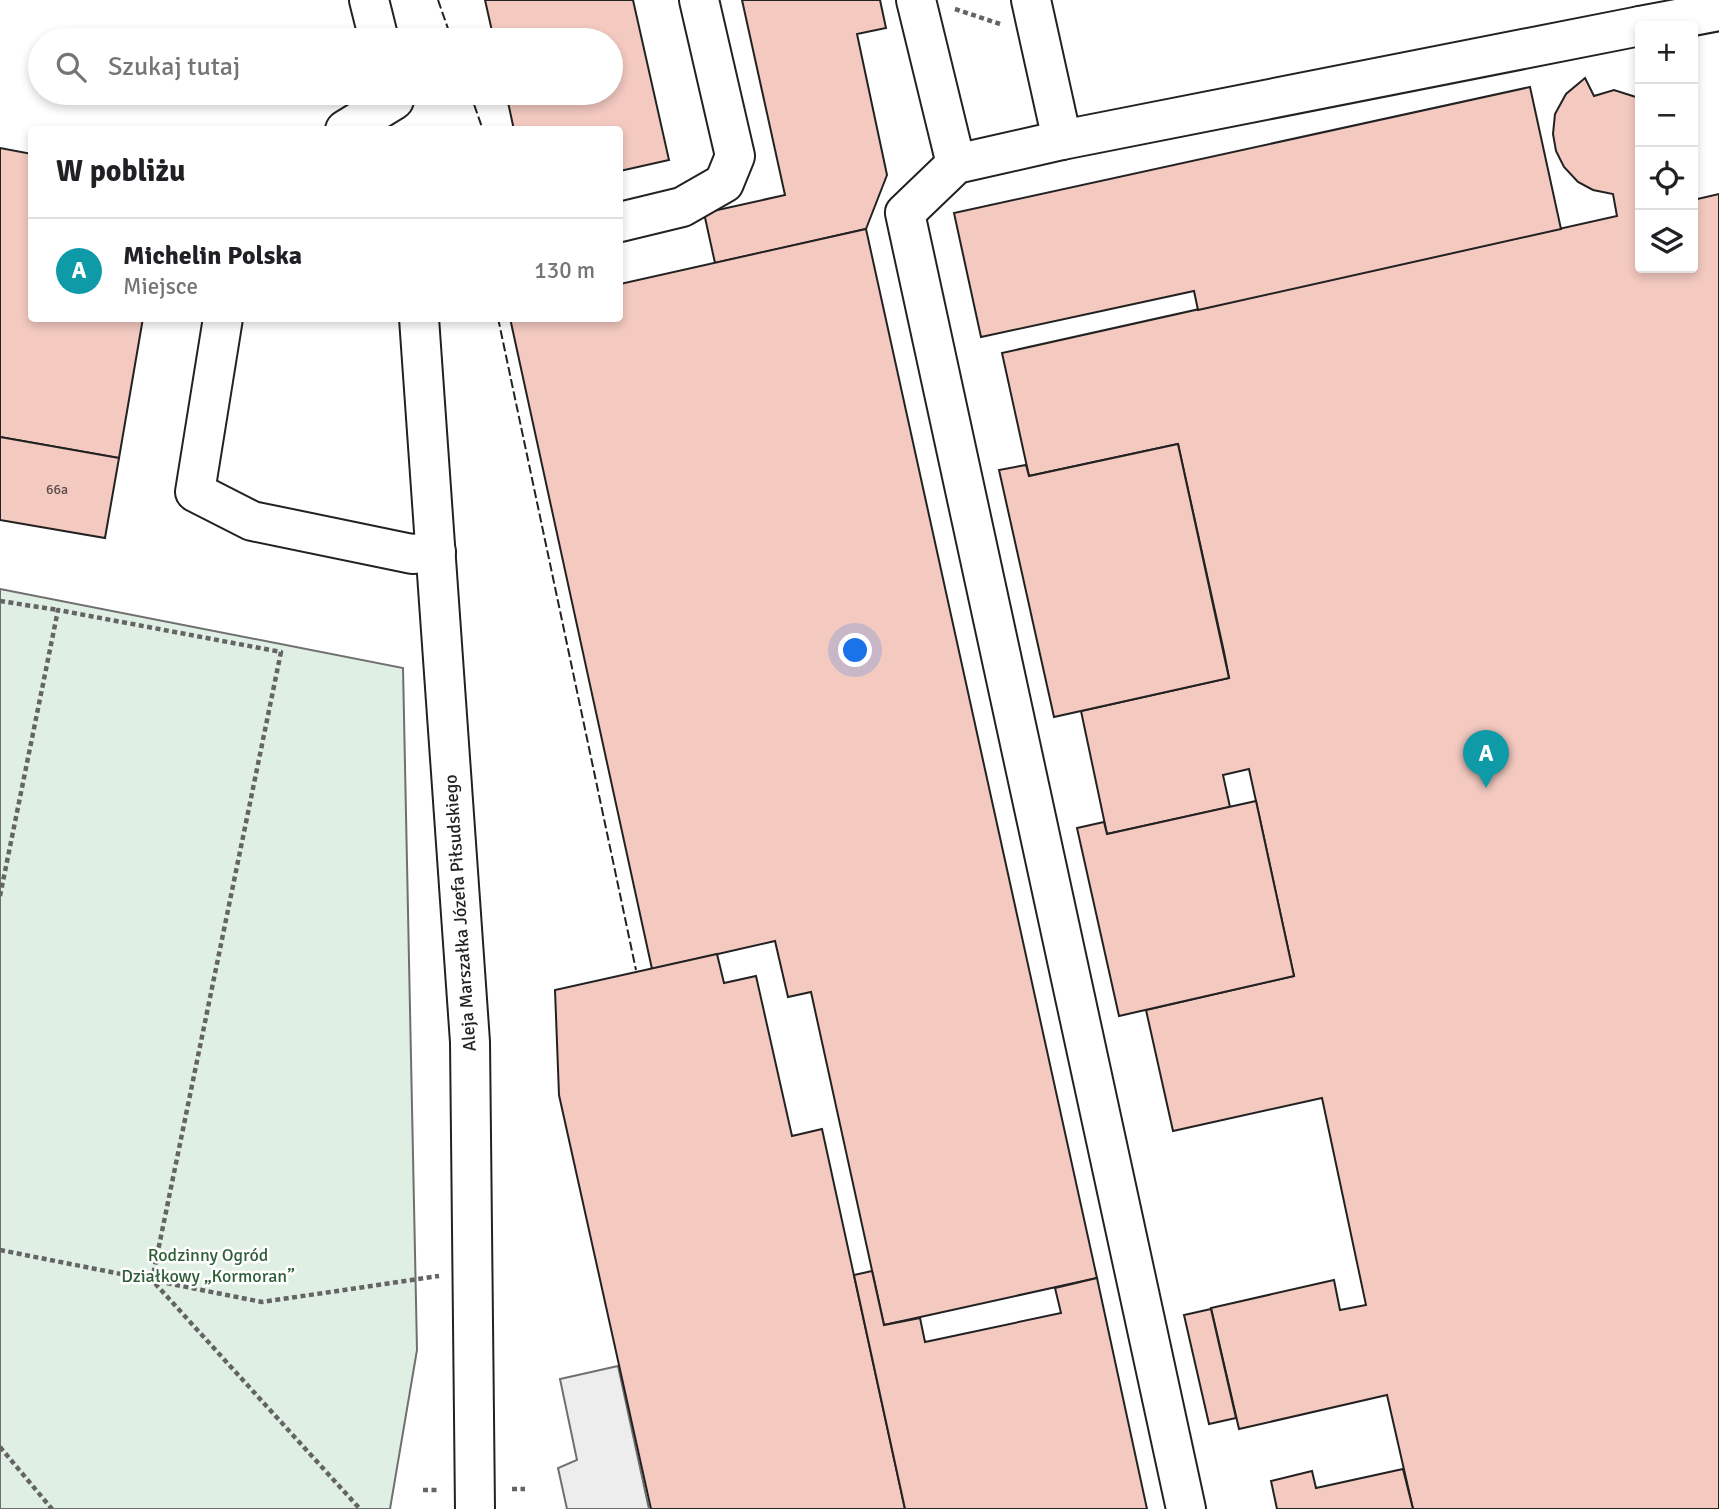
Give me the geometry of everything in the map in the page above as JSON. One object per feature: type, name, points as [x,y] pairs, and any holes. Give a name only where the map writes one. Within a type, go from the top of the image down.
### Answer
[{"type":"street","points":[[369,0],[376,28]]},
{"type":"street","points":[[623,221],[682,207],[724,183],[735,156],[699,0]]},
{"type":"street","points":[[916,0],[956,164]]},
{"type":"street","points":[[1666,21],[1719,11]]},
{"type":"street","points":[[1018,13],[1062,140]]},
{"type":"street","points":[[1186,1509],[905,213],[956,164],[1062,140],[1635,27]]},
{"type":"street","points":[[354,126],[394,107]]},
{"type":"street","points":[[222,322],[195,492],[252,521],[412,554],[436,552]]},
{"type":"street","name":"Aleja Marszałka Józefa Piłsudskiego","points":[[419,322],[470,1042],[475,1509]]},
{"type":"path","points":[[954,8],[1018,13]]},
{"type":"path","points":[[0,601],[281,652],[152,1280]]},
{"type":"path","points":[[0,895],[58,610]]},
{"type":"path","points":[[0,1250],[262,1302],[471,1271]]},
{"type":"path","points":[[152,1280],[360,1509]]},
{"type":"path","points":[[0,1447],[52,1509]]},
{"type":"green space","name":"Rodzinny Ogród Działkowy „Kormoran”","points":[[0,589],[403,668],[417,1350],[390,1509],[0,1509]]},
{"type":"shaded area","points":[[618,1366],[649,1509],[567,1509],[558,1468],[577,1460],[560,1379]]},
{"type":"building","points":[[485,0],[633,0],[669,160],[623,170],[623,126],[513,126],[509,105],[623,105],[623,28],[491,28]]},
{"type":"building","points":[[742,0],[880,0],[886,28],[857,34],[887,175],[866,229],[715,263],[704,213],[785,195]]},
{"type":"building","points":[[1585,78],[1594,96],[1614,90],[1635,97],[1635,273],[1698,273],[1698,199],[1719,194],[1719,1509],[1413,1509],[1387,1395],[1239,1429],[1211,1308],[1334,1280],[1340,1310],[1366,1305],[1322,1098],[1173,1131],[1146,1010],[1294,976],[1249,769],[1223,775],[1230,807],[1107,834],[1081,711],[1229,678],[1224,652],[1178,444],[1029,476],[1002,353],[1617,216],[1613,194],[1593,190],[1578,182],[1564,167],[1556,151],[1553,134],[1555,114],[1566,94]]},
{"type":"building","points":[[1530,87],[1561,229],[1198,310],[1194,291],[981,337],[954,213]]},
{"type":"building","points":[[0,148],[28,153],[28,322],[142,322],[119,458],[0,437]]},
{"type":"building","points":[[866,229],[1097,1278],[884,1325],[811,992],[788,997],[775,941],[652,969],[511,322],[623,322],[623,283]]},
{"type":"building","points":[[0,437],[119,458],[105,538],[0,520]]},
{"type":"building","points":[[1178,444],[1229,678],[1054,717],[999,470],[1026,465],[1029,476]]},
{"type":"building","points":[[1256,801],[1294,976],[1119,1016],[1077,828],[1104,822],[1107,834]]},
{"type":"building","points":[[717,954],[724,983],[756,976],[792,1136],[822,1129],[905,1509],[651,1509],[559,1095],[555,990]]},
{"type":"building","points":[[872,1271],[884,1325],[920,1318],[925,1342],[1061,1313],[1055,1288],[1097,1278],[1147,1509],[905,1509],[854,1275]]},
{"type":"building","points":[[1211,1309],[1236,1418],[1209,1424],[1184,1315]]},
{"type":"building","points":[[1403,1469],[1413,1509],[1277,1509],[1271,1481],[1312,1471],[1316,1488]]},
{"type":"fence","points":[[438,0],[448,28]]},
{"type":"fence","points":[[474,105],[482,126]]},
{"type":"fence","points":[[499,322],[636,970]]},
{"type":"place","name":"Michelin Polska","points":[[1486,788]]}]
